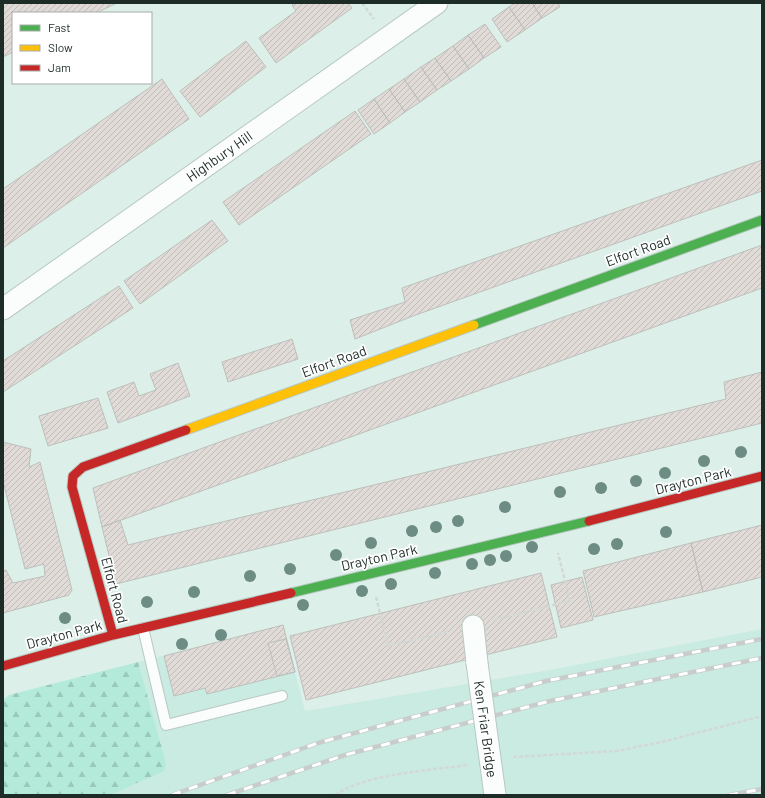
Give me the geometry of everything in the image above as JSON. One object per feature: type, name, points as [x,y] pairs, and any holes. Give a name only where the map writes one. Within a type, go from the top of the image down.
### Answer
[{"type":"street","name":"Highbury Hill","points":[[3,309],[437,3]]},
{"type":"street","name":"Elfort Road","points":[[113,635],[72,487],[73,476],[83,467],[762,220]]},
{"type":"street","name":"Drayton Park","points":[[3,666],[113,635],[553,530],[762,476]]},
{"type":"street","name":"Ken Friar Bridge","points":[[473,626],[496,795]]},
{"type":"lane","points":[[142,628],[166,725],[282,696]]},
{"type":"path","points":[[370,573],[388,646],[570,601],[553,530]]},
{"type":"path","points":[[506,758],[617,751],[666,741],[762,716]]},
{"type":"path","points":[[335,795],[344,789],[370,781],[446,767],[472,764]]},
{"type":"shaded area","points":[[283,625],[305,711],[544,671],[762,629],[762,795],[82,795],[166,763],[138,662]]},
{"type":"green space","points":[[138,662],[166,763],[164,771],[110,795],[3,795],[3,700],[9,695]]},
{"type":"building","points":[[3,3],[117,3],[98,12],[12,12],[12,52],[3,57]]},
{"type":"building","points":[[295,3],[348,3],[352,8],[276,63],[259,38],[296,11],[292,5]]},
{"type":"building","points":[[515,3],[532,3],[542,18],[525,30],[509,7]]},
{"type":"building","points":[[532,3],[558,3],[560,7],[542,18]]},
{"type":"building","points":[[509,7],[525,30],[507,42],[492,19]]},
{"type":"building","points":[[485,24],[501,47],[484,58],[468,35]]},
{"type":"building","points":[[468,35],[484,58],[469,69],[453,46]]},
{"type":"building","points":[[246,41],[266,67],[200,117],[180,91]]},
{"type":"building","points":[[453,46],[469,69],[451,81],[435,58]]},
{"type":"building","points":[[435,58],[451,81],[437,90],[421,67]]},
{"type":"building","points":[[421,67],[437,90],[420,102],[404,79]]},
{"type":"building","points":[[162,79],[189,119],[3,248],[3,189]]},
{"type":"building","points":[[404,79],[420,102],[405,112],[389,89]]},
{"type":"building","points":[[389,89],[405,112],[390,123],[374,99]]},
{"type":"building","points":[[374,99],[390,123],[374,134],[358,110]]},
{"type":"building","points":[[355,111],[371,134],[239,225],[223,202]]},
{"type":"building","points":[[762,160],[762,191],[413,316],[355,339],[350,320],[405,302],[402,288]]},
{"type":"building","points":[[212,220],[228,241],[140,304],[124,281]]},
{"type":"building","points":[[762,245],[762,288],[102,527],[93,488]]},
{"type":"building","points":[[119,286],[133,308],[3,392],[3,361]]},
{"type":"building","points":[[292,339],[298,359],[228,382],[222,362]]},
{"type":"building","points":[[178,363],[190,396],[118,423],[107,392],[134,382],[139,396],[156,390],[150,374]]},
{"type":"building","points":[[762,372],[762,423],[116,584],[102,527],[120,520],[128,545],[726,399],[724,382]]},
{"type":"building","points":[[98,398],[108,428],[48,446],[39,416]]},
{"type":"building","points":[[3,442],[31,449],[29,467],[40,462],[72,590],[69,595],[3,613],[3,571],[6,570],[13,583],[45,576],[44,564],[25,569],[3,481]]},
{"type":"building","points":[[762,525],[762,577],[703,592],[691,543]]},
{"type":"building","points":[[691,543],[703,592],[594,617],[583,571]]},
{"type":"building","points":[[541,573],[557,637],[306,700],[290,636]]},
{"type":"building","points":[[582,577],[593,620],[561,628],[551,585]]},
{"type":"building","points":[[283,625],[295,672],[207,694],[205,688],[174,696],[164,656]]},
{"type":"building","points":[[286,639],[295,672],[277,676],[268,643]]},
{"type":"railway","points":[[172,795],[318,743],[546,681],[762,639]]},
{"type":"railway","points":[[227,795],[345,755],[550,701],[762,658]]},
{"type":"railway","points":[[729,795],[762,789]]},
{"type":"traffic: fast","points":[[474,325],[762,220]]},
{"type":"traffic: fast","points":[[291,593],[589,521]]},
{"type":"traffic: slow","points":[[186,430],[474,325]]},
{"type":"traffic: jam","points":[[113,635],[72,487],[73,476],[83,467],[186,430]]},
{"type":"traffic: jam","points":[[589,521],[762,476]]},
{"type":"traffic: jam","points":[[3,666],[113,635],[291,593]]}]
